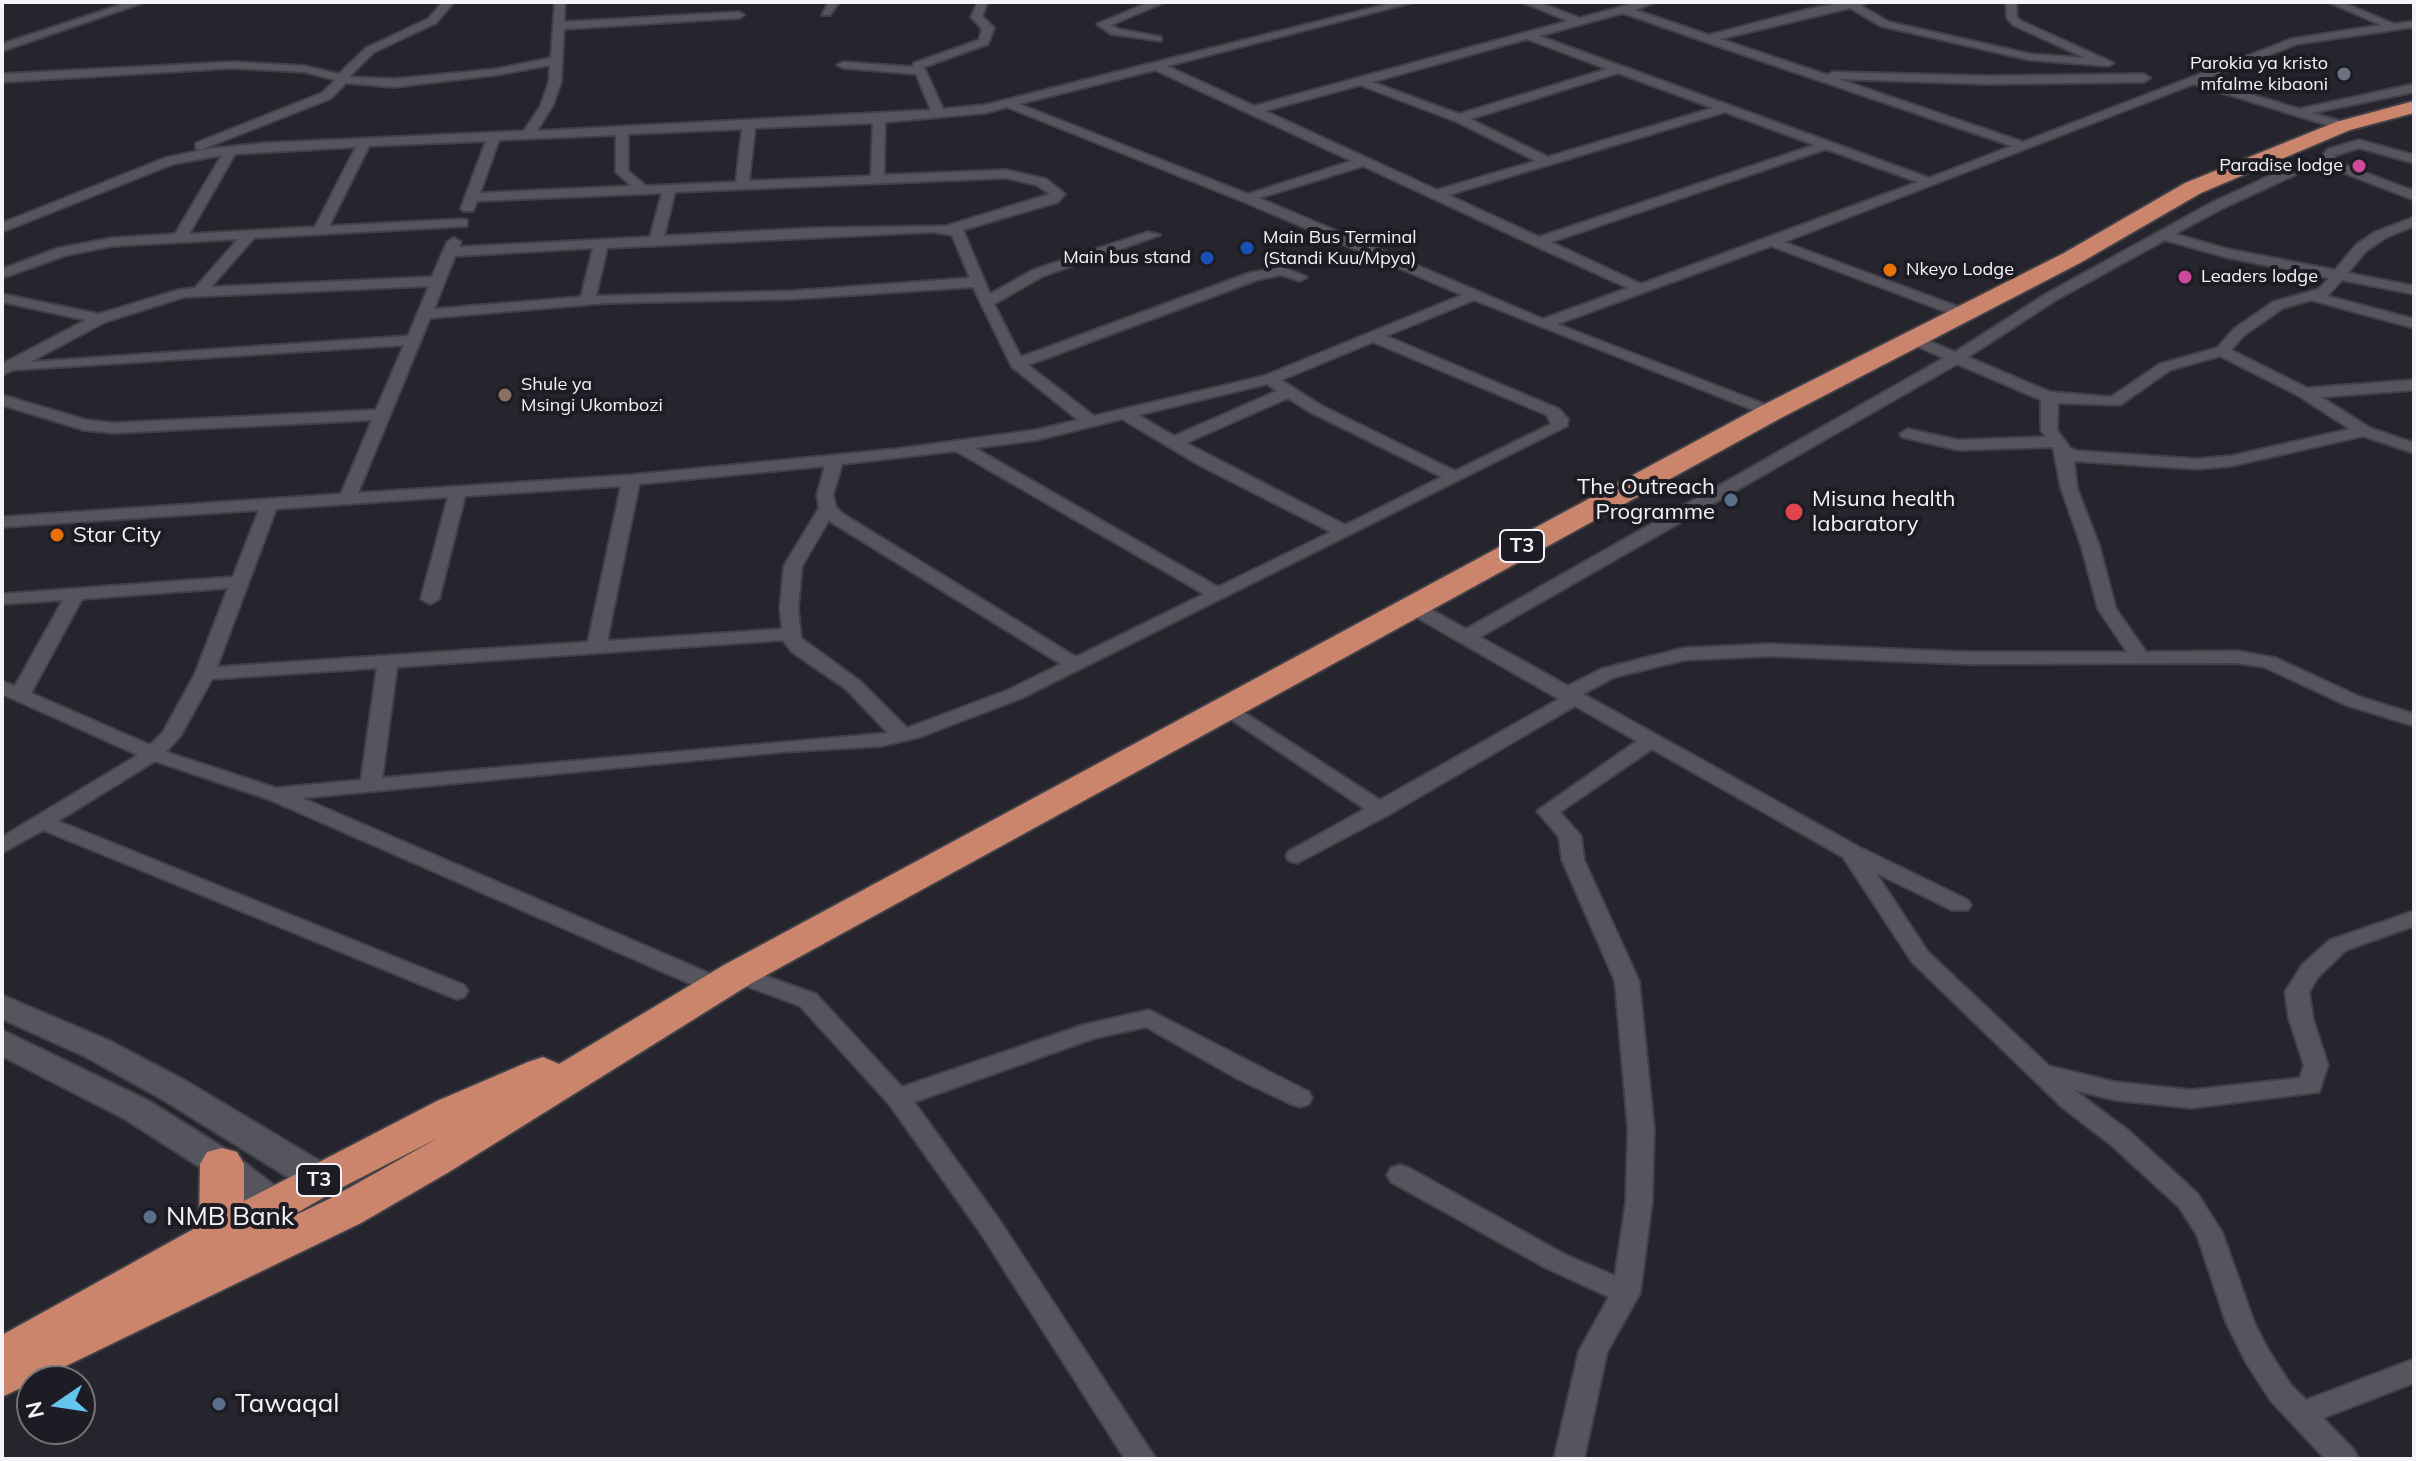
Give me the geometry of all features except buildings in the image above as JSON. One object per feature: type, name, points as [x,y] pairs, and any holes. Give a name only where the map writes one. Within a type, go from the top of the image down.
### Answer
[{"type":"highway","name":"T3","points":[[2,1377],[284,1222],[434,1161],[728,980],[1411,606],[1910,338],[2072,258],[2193,188],[2343,126],[2414,107]]},
{"type":"highway","name":"T3","points":[[2,1358],[48,1329],[141,1283],[221,1236],[284,1222],[320,1179],[452,1112],[649,1026]]},
{"type":"highway","points":[[221,1236],[222,1164]]},
{"type":"main road","points":[[2,1006],[98,1049],[174,1090],[320,1179]]},
{"type":"main road","points":[[2,1042],[124,1103],[222,1164],[284,1222]]},
{"type":"street","points":[[2,48],[140,2]]},
{"type":"street","points":[[2,228],[315,102],[339,86],[353,65],[374,47],[423,26],[439,16],[449,2]]},
{"type":"street","points":[[528,135],[547,105],[555,82],[560,2]]},
{"type":"street","points":[[826,13],[834,2]]},
{"type":"street","points":[[939,114],[920,63],[984,42],[990,32],[976,17],[983,2]]},
{"type":"street","points":[[1157,39],[1115,32],[1102,24],[1160,2]]},
{"type":"street","points":[[169,161],[232,149],[879,119],[1011,105],[1409,2]]},
{"type":"street","points":[[1527,2],[1578,21]]},
{"type":"street","points":[[1255,110],[1651,2]]},
{"type":"street","points":[[1707,39],[1866,2]]},
{"type":"street","points":[[2011,2],[2012,18],[2028,31],[2172,90]]},
{"type":"street","points":[[2333,2],[2393,26]]},
{"type":"street","points":[[1851,4],[1880,22],[1905,29],[2030,57],[2108,63]]},
{"type":"street","points":[[1622,9],[2021,145]]},
{"type":"street","points":[[558,26],[739,15]]},
{"type":"street","points":[[1543,324],[1837,218],[1926,181],[2295,41],[2414,24]]},
{"type":"street","points":[[1528,36],[1721,109],[1926,181]]},
{"type":"street","points":[[2,78],[233,65],[305,69],[330,73],[343,80],[406,82],[496,72],[556,60]]},
{"type":"street","points":[[843,65],[922,71]]},
{"type":"street","points":[[1159,67],[1639,288]]},
{"type":"street","points":[[1459,118],[1617,69]]},
{"type":"street","points":[[1805,72],[1988,80],[2144,78]]},
{"type":"street","points":[[1360,81],[1459,118],[1547,161]]},
{"type":"street","points":[[2195,81],[2343,126]]},
{"type":"street","points":[[2299,112],[2414,88]]},
{"type":"street","points":[[1011,105],[1247,198],[1543,324],[1771,412]]},
{"type":"street","points":[[1438,194],[1721,109]]},
{"type":"street","points":[[877,178],[879,119]]},
{"type":"street","points":[[742,184],[749,125]]},
{"type":"street","points":[[622,131],[622,172],[642,189]]},
{"type":"street","points":[[347,500],[473,197],[494,137]]},
{"type":"street","points":[[320,230],[365,142]]},
{"type":"street","points":[[1466,637],[1956,358],[2051,297],[2163,235],[2300,167],[2324,161],[2332,152],[2359,144],[2414,159]]},
{"type":"street","points":[[1538,242],[1823,146]]},
{"type":"street","points":[[180,238],[232,149]]},
{"type":"street","points":[[2324,161],[2414,196]]},
{"type":"street","points":[[1247,198],[1361,162]]},
{"type":"street","points":[[450,252],[948,230],[1053,199],[1058,194],[1041,182],[1017,174],[473,197]]},
{"type":"street","points":[[656,241],[670,187]]},
{"type":"street","points":[[1910,338],[2047,397],[2114,402],[2165,367],[2222,351],[2254,320],[2288,301],[2324,292],[2361,248],[2380,235],[2414,221]]},
{"type":"street","points":[[2,274],[83,246],[462,223]]},
{"type":"street","points":[[948,230],[960,235],[962,248],[977,282],[1017,364],[1092,423]]},
{"type":"street","points":[[200,291],[250,234]]},
{"type":"street","points":[[987,302],[1038,273],[1153,235]]},
{"type":"street","points":[[2163,235],[2225,253],[2340,273],[2414,290]]},
{"type":"street","points":[[1769,241],[1962,313]]},
{"type":"street","points":[[587,301],[601,245]]},
{"type":"street","points":[[1017,364],[1254,276],[1282,271],[1300,277]]},
{"type":"street","points":[[2,369],[100,319],[152,301],[200,291],[438,281]]},
{"type":"street","points":[[424,314],[587,301],[815,294],[977,282]]},
{"type":"street","points":[[2,522],[457,494],[631,480],[959,446],[1092,423],[1269,379],[1473,295]]},
{"type":"street","points":[[2312,296],[2414,324]]},
{"type":"street","points":[[2,298],[100,319]]},
{"type":"street","points":[[275,794],[903,736],[989,706],[1559,426],[1560,419],[1553,412],[1375,337]]},
{"type":"street","points":[[2,369],[413,340]]},
{"type":"street","points":[[2222,351],[2305,393],[2364,431],[2414,448]]},
{"type":"street","points":[[1269,379],[1316,409],[1455,477]]},
{"type":"street","points":[[2305,393],[2414,385]]},
{"type":"street","points":[[1172,443],[1289,392]]},
{"type":"street","points":[[2047,397],[2051,404],[2049,430],[2060,447],[2069,488],[2090,545],[2107,609],[2139,655]]},
{"type":"street","points":[[2,400],[84,425],[114,428],[381,415]]},
{"type":"street","points":[[1126,415],[1172,443],[1343,531]]},
{"type":"street","points":[[1908,434],[1958,445],[2060,447],[2092,459],[2197,464],[2231,461],[2364,431]]},
{"type":"street","points":[[959,446],[1217,594]]},
{"type":"street","points":[[835,459],[825,495],[828,508],[837,518],[1074,664]]},
{"type":"street","points":[[596,647],[631,480]]},
{"type":"street","points":[[430,599],[457,494]]},
{"type":"street","points":[[2,846],[153,754],[185,714],[205,674],[269,505]]},
{"type":"street","points":[[828,508],[793,566],[791,634],[799,648],[853,685],[903,736]]},
{"type":"street","points":[[2,599],[238,582]]},
{"type":"street","points":[[75,595],[11,690],[153,754],[275,794],[728,980],[808,1000],[898,1098],[989,1225],[1141,1459]]},
{"type":"street","points":[[1411,606],[1851,852],[1960,905]]},
{"type":"street","points":[[205,674],[791,634]]},
{"type":"street","points":[[1297,856],[1381,810],[1608,673],[1684,654],[1770,650],[1967,658],[2139,655],[2263,660],[2353,701],[2414,720]]},
{"type":"street","points":[[371,785],[388,660]]},
{"type":"street","points":[[1224,708],[1381,810]]},
{"type":"street","points":[[1569,1459],[1593,1351],[1626,1293],[1639,1202],[1641,1129],[1627,981],[1573,860],[1570,836],[1548,811],[1650,741]]},
{"type":"street","points":[[42,822],[456,991]]},
{"type":"street","points":[[1851,852],[1920,957],[2072,1102],[2119,1137],[2188,1200],[2209,1232],[2240,1322],[2257,1356],[2300,1414],[2344,1459]]},
{"type":"street","points":[[2043,1073],[2115,1091],[2178,1098],[2310,1086],[2316,1065],[2301,1019],[2297,992],[2310,971],[2338,945],[2414,918]]},
{"type":"street","points":[[898,1098],[1091,1031],[1149,1018],[1247,1073],[1300,1098]]},
{"type":"street","points":[[1400,1175],[1555,1261],[1626,1293]]},
{"type":"street","points":[[2300,1414],[2414,1371]]},
{"type":"place","name":"Parokia ya kristo mfalme kibaoni","points":[[2344,74]]},
{"type":"place","name":"Paradise lodge","points":[[2359,166]]},
{"type":"place","name":"Main Bus Terminal (Standi Kuu/Mpya)","points":[[1247,248]]},
{"type":"place","name":"Main bus stand","points":[[1207,258]]},
{"type":"place","name":"Nkeyo Lodge","points":[[1890,270]]},
{"type":"place","name":"Leaders lodge","points":[[2185,277]]},
{"type":"place","name":"Shule ya Msingi Ukombozi","points":[[505,395]]},
{"type":"place","name":"The Outreach Programme","points":[[1731,500]]},
{"type":"place","name":"Misuna health labaratory","points":[[1794,512]]},
{"type":"place","name":"Star City","points":[[57,535]]},
{"type":"place","name":"NMB Bank","points":[[150,1217]]},
{"type":"place","name":"Tawaqal","points":[[219,1404]]}]
